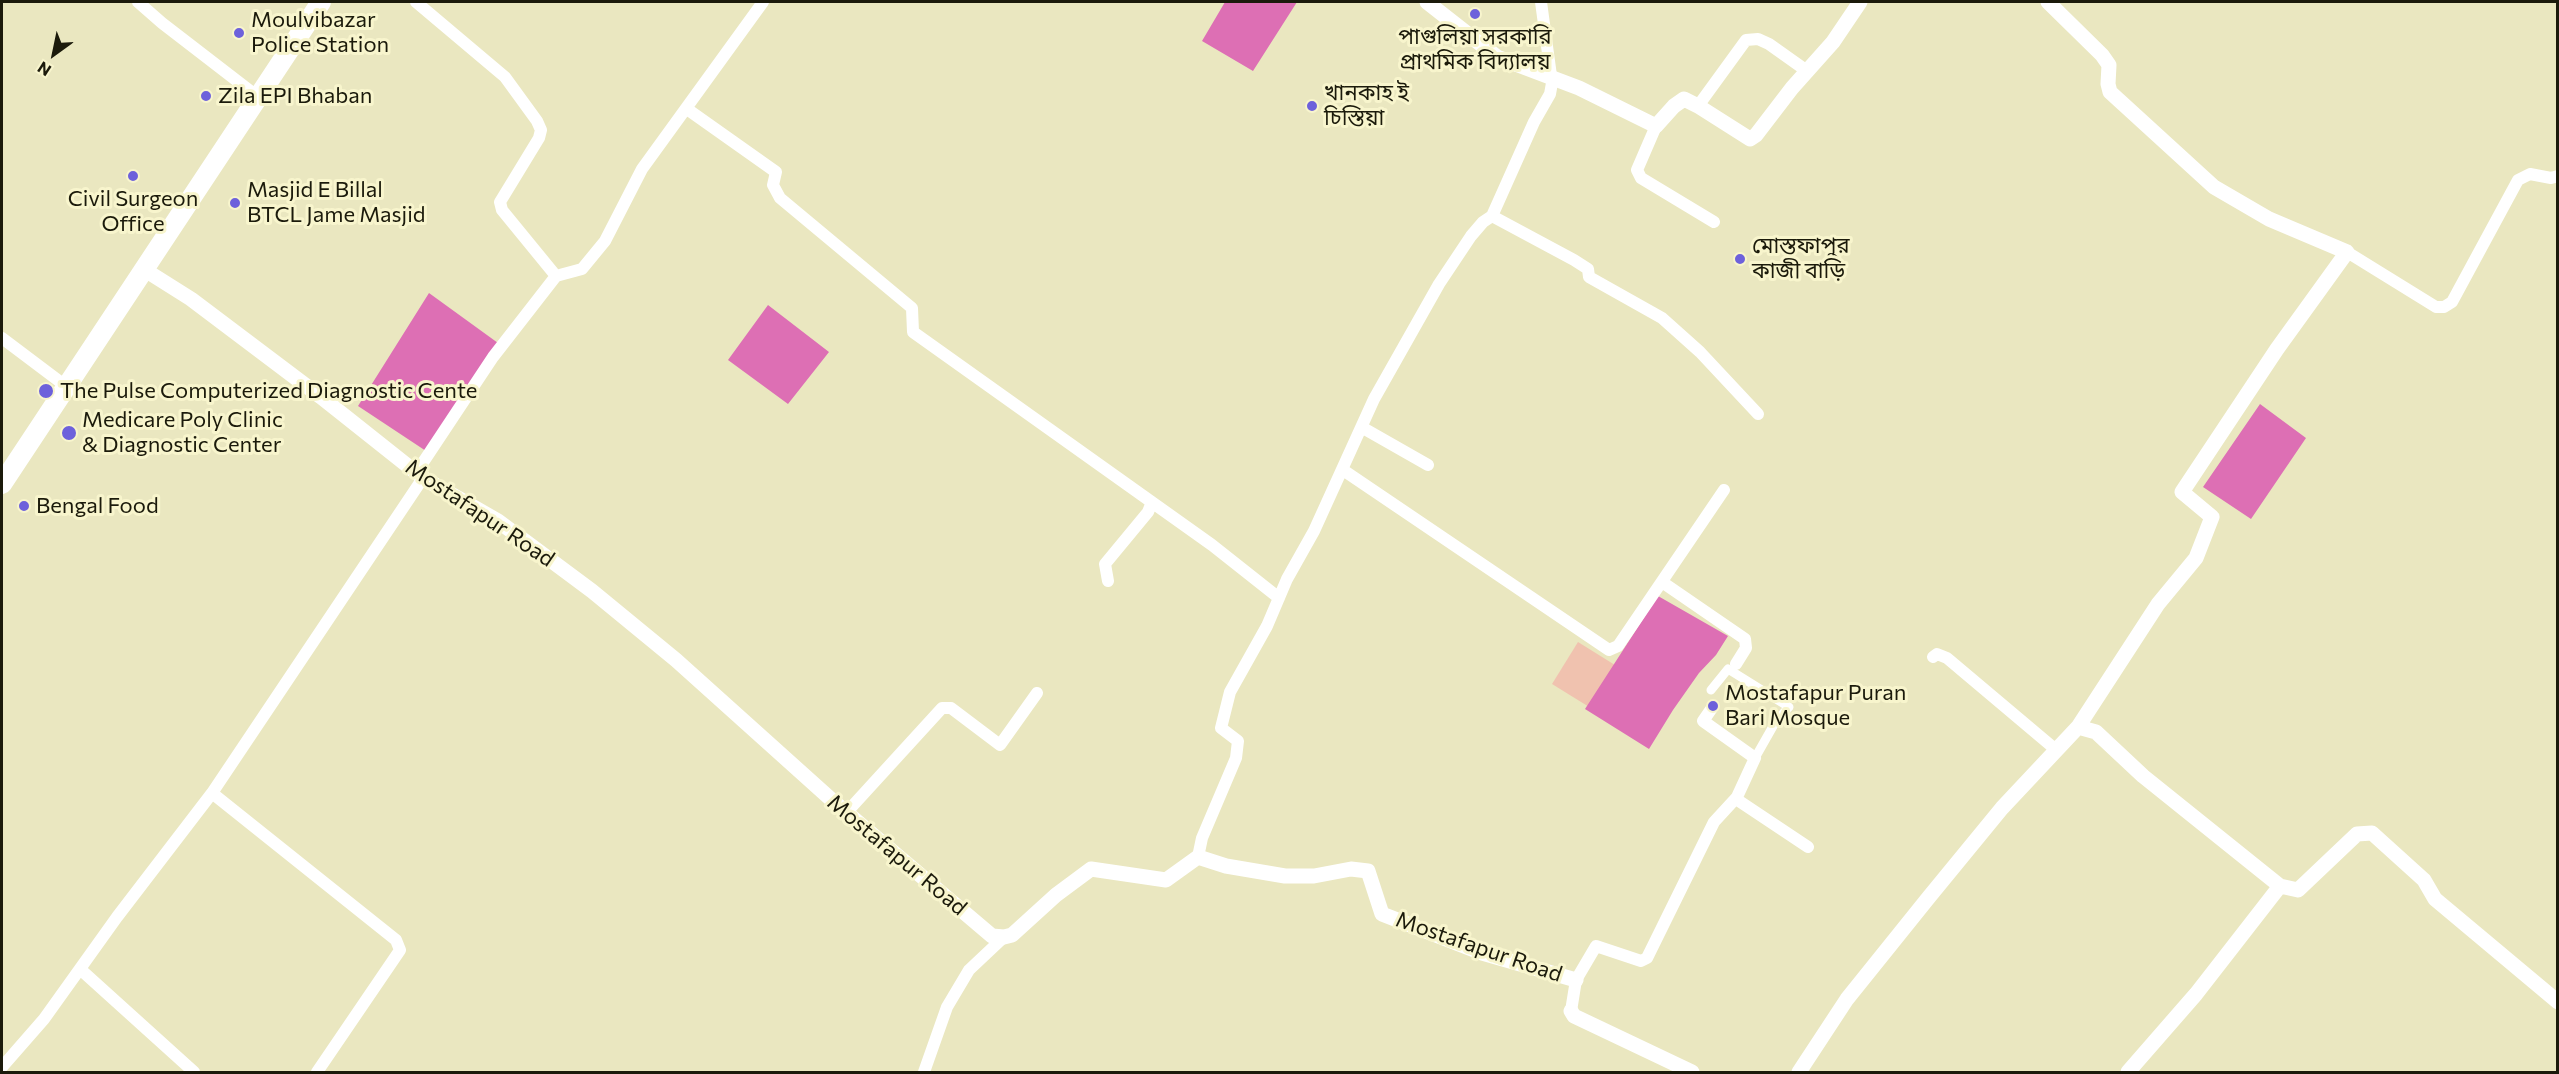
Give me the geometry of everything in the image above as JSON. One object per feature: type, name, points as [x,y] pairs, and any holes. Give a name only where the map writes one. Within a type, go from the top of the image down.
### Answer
[{"type":"highway","points":[[2,484],[321,2]]},
{"type":"street","points":[[138,2],[258,97]]},
{"type":"street","points":[[416,2],[505,77],[537,121],[541,130],[539,138],[500,202],[502,210],[556,276]]},
{"type":"street","points":[[2,1067],[44,1019],[212,793],[420,476],[493,357],[556,276],[582,269],[605,241],[642,169],[763,2]]},
{"type":"street","points":[[1427,2],[1497,57],[1579,88],[1656,126]]},
{"type":"street","points":[[924,1072],[947,1007],[969,970],[1056,895],[1091,869],[1166,880],[1198,857],[1202,838],[1236,758],[1238,741],[1221,728],[1230,692],[1267,626],[1343,470],[1346,458],[1363,428],[1374,399],[1426,304],[1471,236],[1483,222],[1492,216],[1534,122],[1550,94],[1552,78],[1541,2]]},
{"type":"street","points":[[1714,222],[1641,178],[1636,170],[1656,126],[1674,106],[1684,99],[1750,139],[1756,135],[1833,42],[1860,2]]},
{"type":"street","points":[[2048,2],[2102,55],[2109,65],[2110,92],[2214,187],[2270,219],[2347,252],[2436,307],[2444,307],[2452,302],[2518,180],[2530,174],[2551,178],[2558,176]]},
{"type":"street","points":[[1698,106],[1746,40],[1758,39],[1769,44],[1807,71]]},
{"type":"street","points":[[687,109],[776,171],[772,185],[780,198],[912,308],[913,332],[1212,545],[1279,598]]},
{"type":"street","points":[[1492,216],[1574,260],[1588,269],[1589,277],[1662,318],[1700,352],[1758,414]]},
{"type":"street","points":[[1799,1072],[1847,999],[1988,826],[2055,749],[2078,727],[2158,604],[2196,558],[2212,517],[2182,492],[2277,349],[2347,252]]},
{"type":"street","name":"Mostafapur Road","points":[[145,270],[191,299],[321,397],[420,476],[498,521],[592,591],[676,660],[846,813],[992,936],[1004,938]]},
{"type":"street","points":[[2,338],[67,387]]},
{"type":"street","points":[[1363,428],[1428,465]]},
{"type":"street","points":[[1343,470],[1609,650],[1618,646],[1724,490]]},
{"type":"street","points":[[1108,581],[1105,564],[1148,512],[1152,502]]},
{"type":"street","points":[[1662,582],[1745,639],[1746,648],[1736,664]]},
{"type":"street","points":[[1933,657],[1937,654],[1947,658],[2055,749]]},
{"type":"street","points":[[1576,980],[1596,946],[1641,961],[1647,958],[1714,822],[1736,799],[1755,758],[1776,721],[1789,707],[1728,669],[1711,690]]},
{"type":"street","points":[[846,813],[942,708],[951,708],[1000,744],[1037,693]]},
{"type":"street","points":[[1712,708],[1703,721],[1755,758]]},
{"type":"street","points":[[2078,727],[2096,732],[2144,776],[2280,886],[2298,890],[2357,834],[2372,833],[2424,880],[2434,899],[2558,1002]]},
{"type":"street","points":[[212,793],[396,940],[400,950],[317,1072]]},
{"type":"street","points":[[1736,799],[1808,847]]},
{"type":"street","name":"Mostafapur Road","points":[[1198,857],[1226,866],[1285,876],[1314,876],[1351,869],[1368,871],[1382,914],[1482,953],[1576,980],[1571,1011],[1574,1016],[1692,1072]]},
{"type":"street","points":[[2128,1072],[2196,994],[2280,886]]},
{"type":"street","points":[[80,969],[194,1072]]},
{"type":"shaded area","points":[[1225,2],[1297,2],[1253,71],[1202,41]]},
{"type":"shaded area","points":[[429,293],[498,343],[426,451],[358,406]]},
{"type":"shaded area","points":[[768,305],[829,352],[788,404],[728,360]]},
{"type":"shaded area","points":[[2260,404],[2306,438],[2251,519],[2203,487]]},
{"type":"shaded area","points":[[1658,596],[1728,636],[1673,710],[1649,749],[1585,709]]},
{"type":"shaded area","points":[[1578,642],[1623,670],[1594,710],[1552,684]]},
{"type":"place","name":"পাগুলিয়া সরকারি প্রাথমিক বিদ্যালয়","points":[[1475,14]]},
{"type":"place","name":"Moulvibazar Police Station","points":[[239,33]]},
{"type":"place","name":"Zila EPI Bhaban","points":[[206,96]]},
{"type":"place","name":"খানকাহ ই চিস্তিয়া","points":[[1312,106]]},
{"type":"place","name":"Civil Surgeon Office","points":[[133,176]]},
{"type":"place","name":"Masjid E Billal BTCL Jame Masjid","points":[[235,203]]},
{"type":"place","name":"মোস্তফাপুর কাজী বাড়ি","points":[[1740,259]]},
{"type":"place","name":"The Pulse Computerized Diagnostic Cente","points":[[46,391]]},
{"type":"place","name":"Medicare Poly Clinic & Diagnostic Center","points":[[69,433]]},
{"type":"place","name":"Bengal Food","points":[[24,506]]},
{"type":"place","name":"Mostafapur Puran Bari Mosque","points":[[1713,706]]}]
